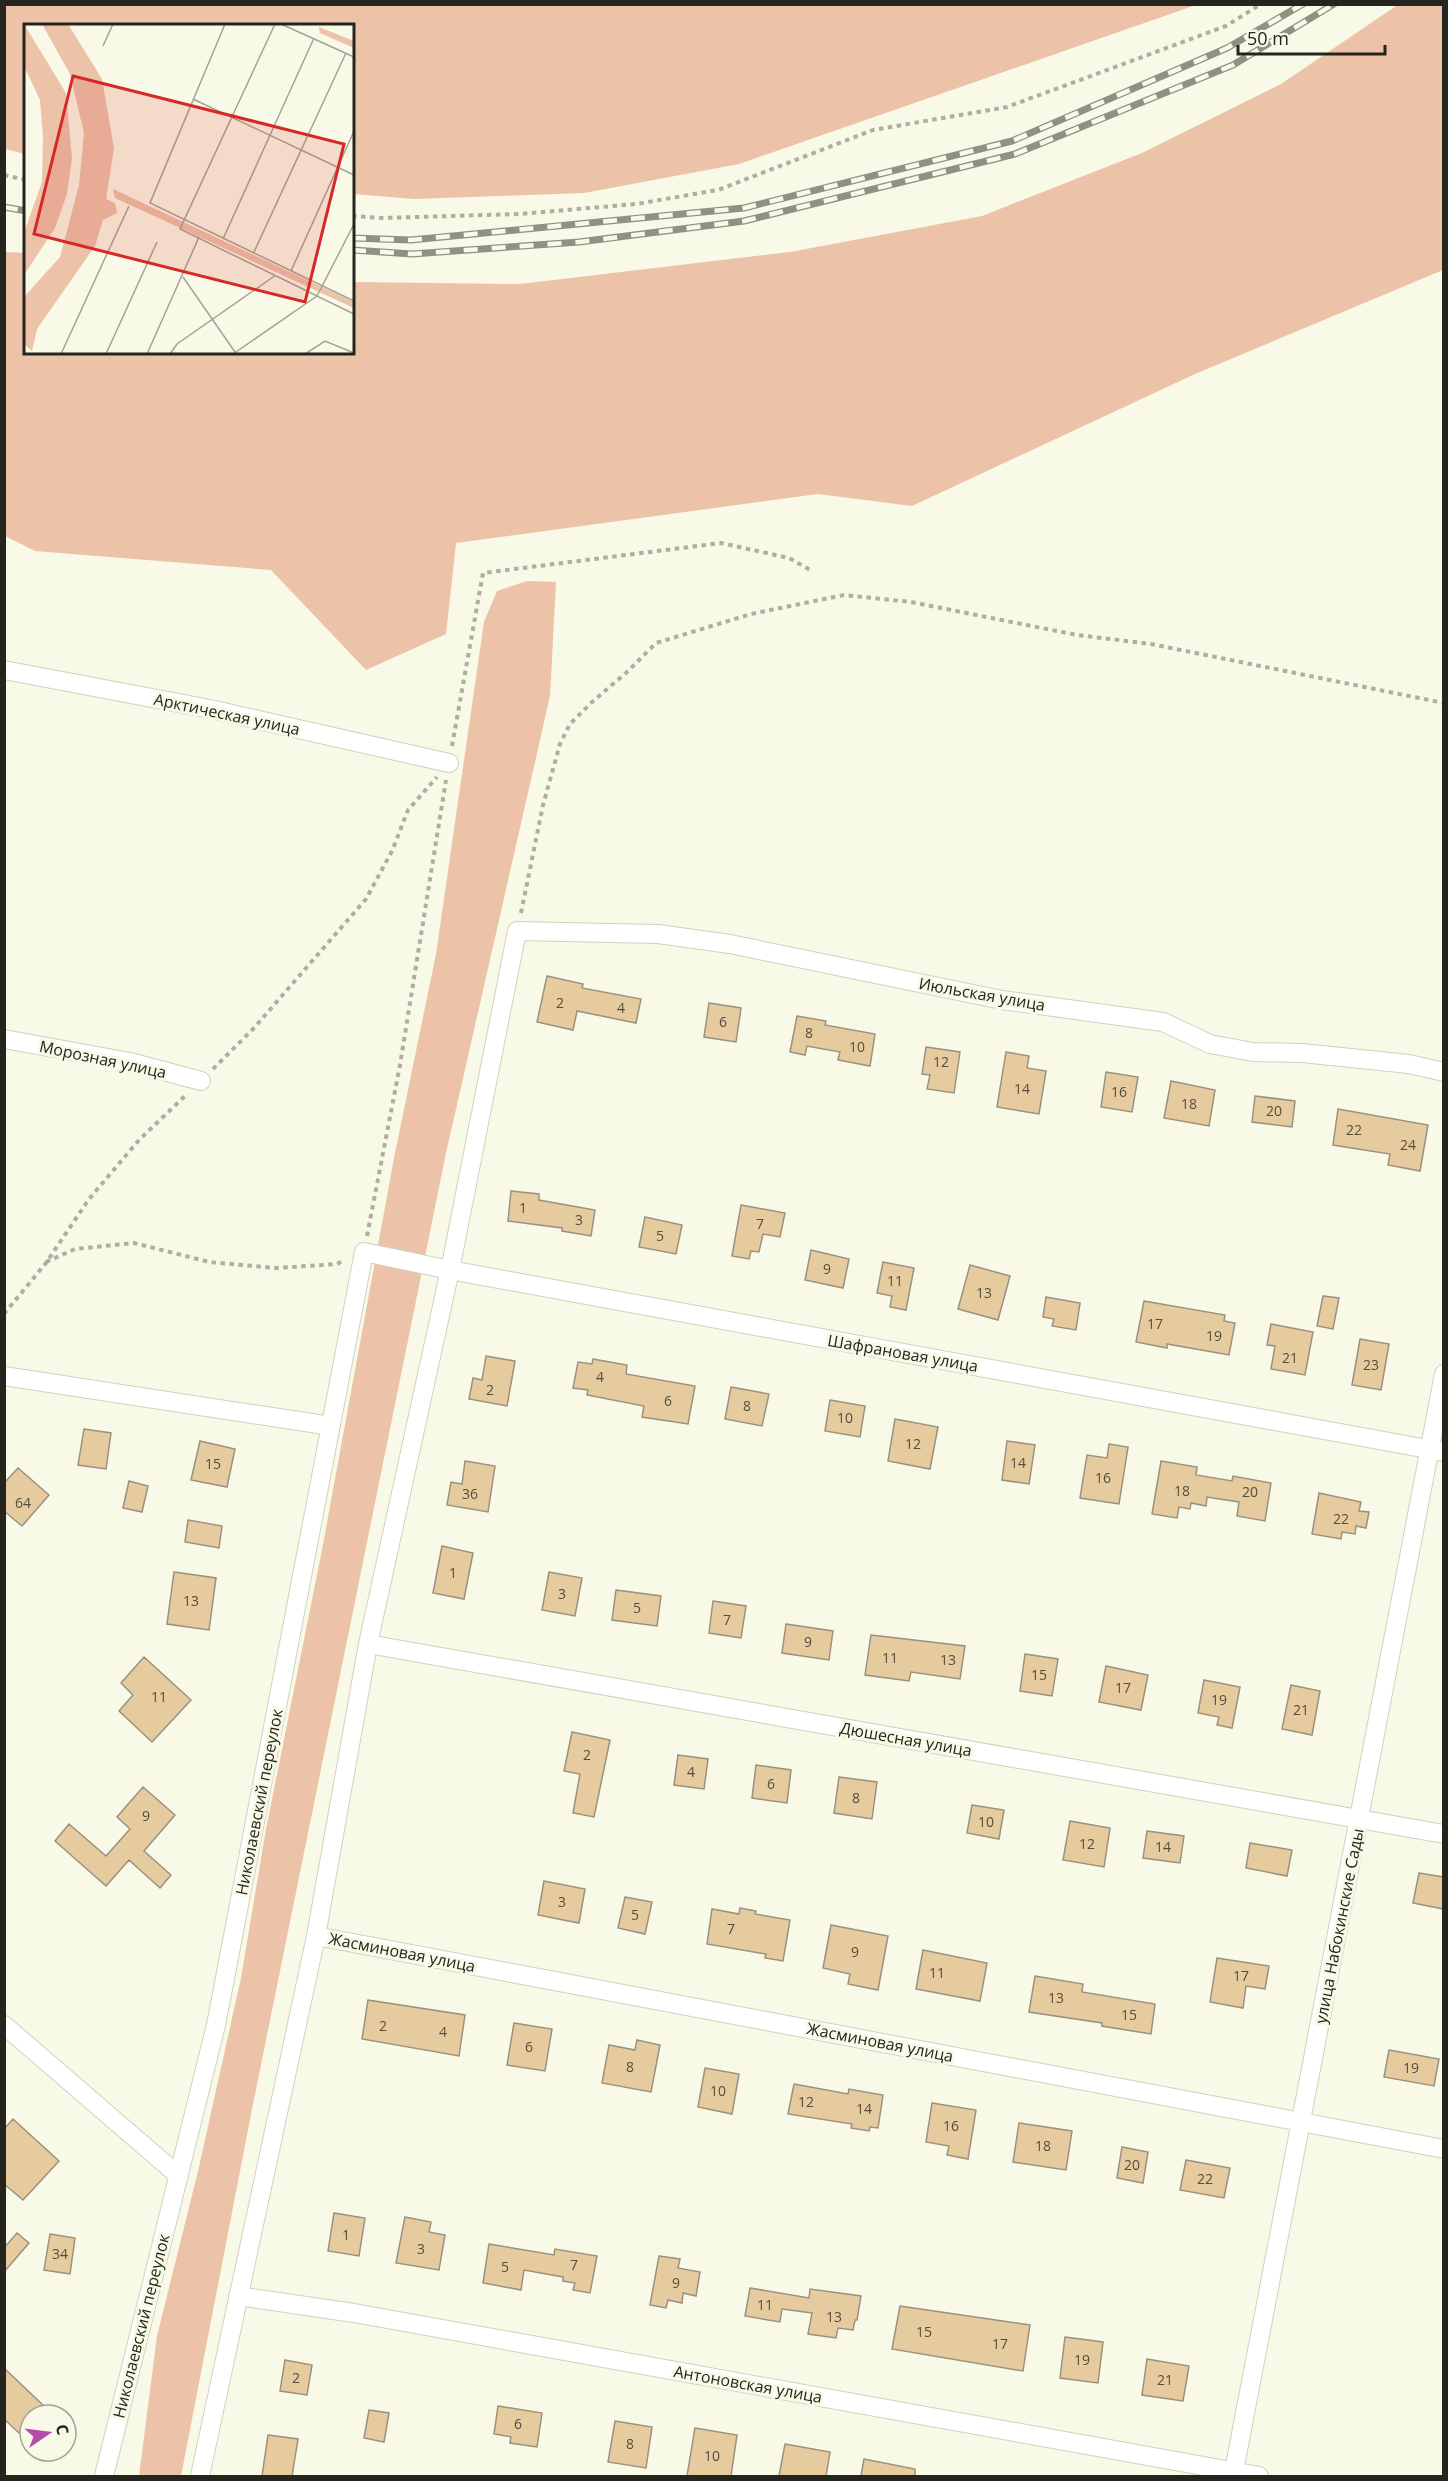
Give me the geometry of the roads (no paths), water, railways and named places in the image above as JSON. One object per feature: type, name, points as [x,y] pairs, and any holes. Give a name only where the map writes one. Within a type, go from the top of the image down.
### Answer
[{"type":"street","name":"Арктическая улица","points":[[4,670],[210,709],[449,763]]},
{"type":"street","name":"Июльская улица","points":[[450,1270],[517,931],[658,934],[730,944],[1002,1000],[1163,1022],[1210,1044],[1253,1052],[1302,1053],[1397,1063],[1443,1072]]},
{"type":"street","name":"Морозная улица","points":[[4,1039],[130,1062],[201,1081]]},
{"type":"street","name":"Шафрановая улица","points":[[364,1252],[450,1270],[1437,1451]]},
{"type":"street","name":"Николаевский переулок","points":[[104,2476],[216,2025],[364,1252]]},
{"type":"street","points":[[200,2476],[316,1936],[368,1644],[450,1270]]},
{"type":"street","name":"улица Набокинские Сады","points":[[1233,2474],[1360,1819],[1437,1451],[1443,1374]]},
{"type":"street","points":[[4,1376],[332,1426]]},
{"type":"street","name":"Дюшесная улица","points":[[368,1644],[1443,1834]]},
{"type":"street","name":"Жасминовая улица","points":[[316,1936],[1443,2149]]},
{"type":"street","points":[[4,2025],[179,2176]]},
{"type":"street","name":"Антоновская улица","points":[[238,2296],[354,2313],[1233,2474],[1258,2476]]},
{"type":"railway","points":[[354,238],[411,240],[744,208],[1012,141],[1227,48],[1303,4]]},
{"type":"railway","points":[[354,250],[412,254],[579,242],[744,221],[1015,154],[1233,65],[1334,4]]},
{"type":"railway","points":[[4,207],[24,211]]}]
